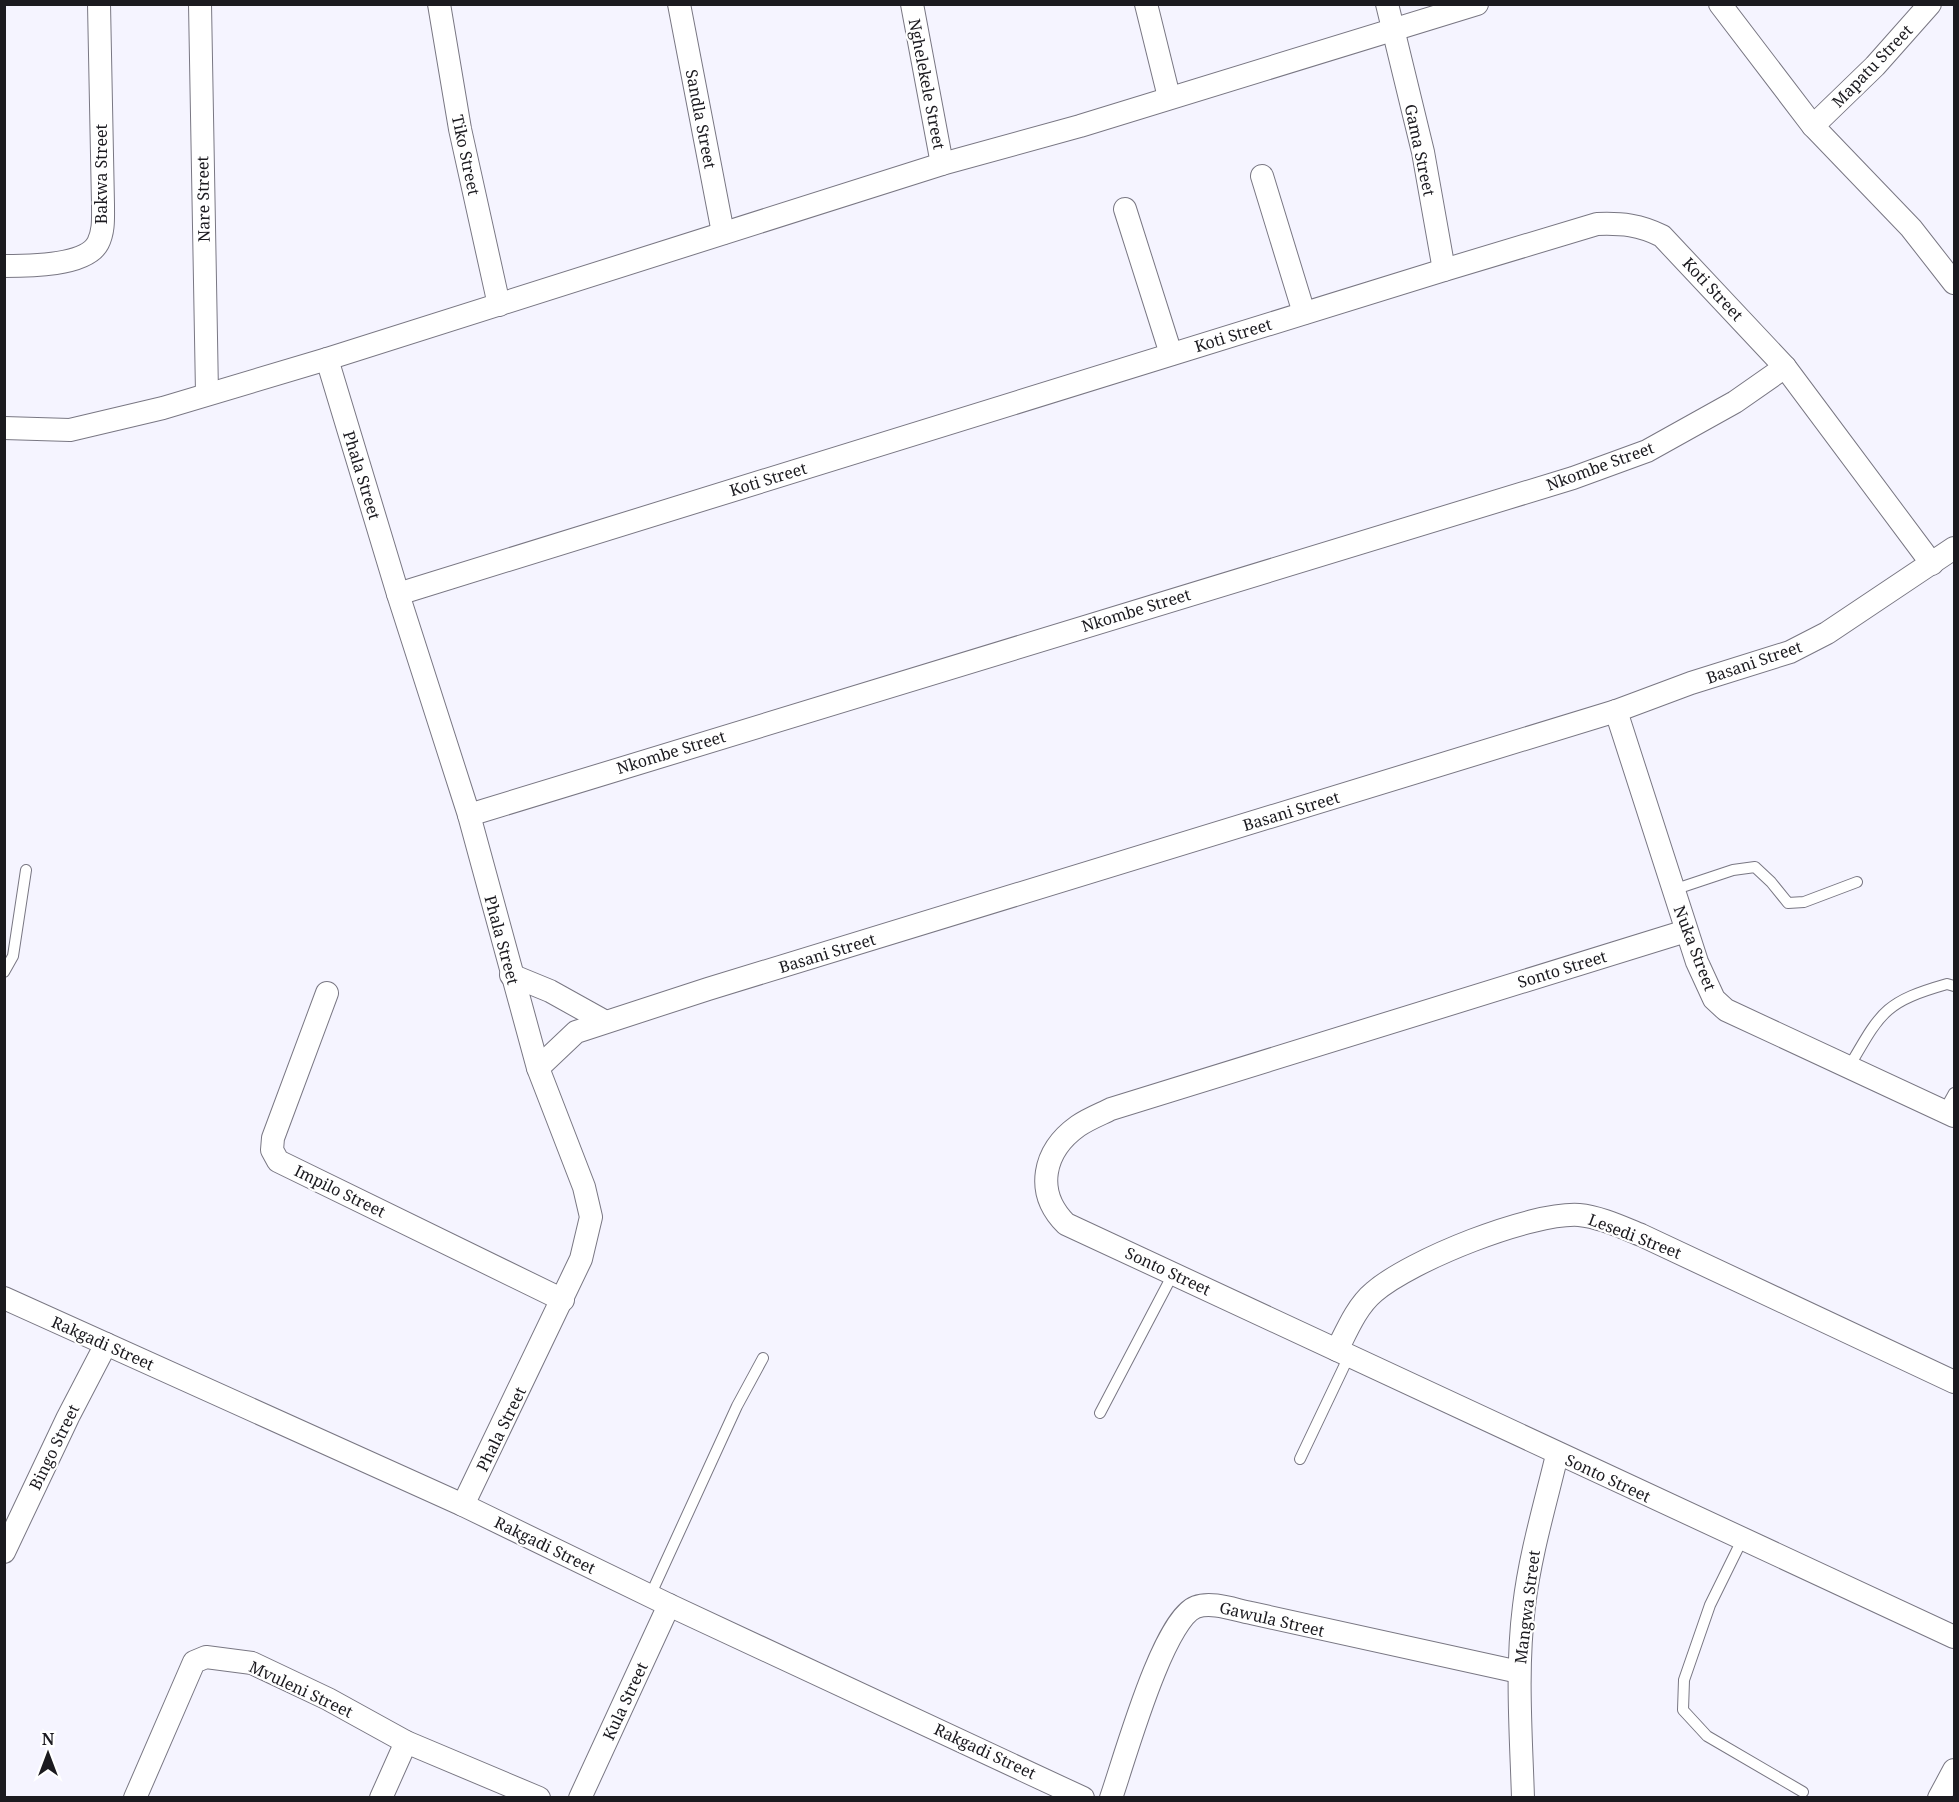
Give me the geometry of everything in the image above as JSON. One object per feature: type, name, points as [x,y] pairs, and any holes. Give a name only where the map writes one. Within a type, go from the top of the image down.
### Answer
[{"type":"street","name":"Bakwa Street","points":[[4,266],[51,264],[89,254],[98,244],[102,228],[103,205],[99,4]]},
{"type":"street","name":"Nare Street","points":[[200,4],[207,393]]},
{"type":"street","name":"Tiko Street","points":[[439,4],[460,129],[499,305]]},
{"type":"street","name":"Sandla Street","points":[[679,4],[723,233]]},
{"type":"street","name":"Nghelekele Street","points":[[912,4],[942,164]]},
{"type":"street","points":[[1146,4],[1169,97]]},
{"type":"street","name":"Gama Street","points":[[1387,4],[1423,152],[1444,270]]},
{"type":"street","points":[[4,428],[70,430],[163,408],[327,359],[942,164],[1080,126],[1477,4]]},
{"type":"street","points":[[1720,4],[1813,126],[1911,228],[1954,283]]},
{"type":"street","name":"Mapatu Street","points":[[1813,126],[1875,66],[1930,4]]},
{"type":"street","points":[[1262,176],[1304,313]]},
{"type":"street","points":[[1125,209],[1172,354]]},
{"type":"street","name":"Koti Street","points":[[398,594],[1444,270],[1597,224],[1622,223],[1644,226],[1662,236],[1676,248],[1785,367],[1932,564]]},
{"type":"street","name":"Phala Street","points":[[327,359],[398,594],[470,815],[511,975],[538,1068],[579,1171],[590,1209],[590,1230],[563,1300],[463,1505]]},
{"type":"street","name":"Nkombe Street","points":[[470,815],[1573,478],[1647,451],[1735,402],[1785,367]]},
{"type":"street","name":"Basani Street","points":[[538,1068],[576,1032],[604,1021],[642,1012],[708,989],[1616,711],[1691,683],[1790,652],[1827,633],[1954,548]]},
{"type":"street","name":"Nuka Street","points":[[1616,711],[1686,931],[1707,987],[1714,999],[1726,1010],[1850,1067],[1951,1106]]},
{"type":"street","name":"Sonto Street","points":[[1686,931],[1112,1109],[1079,1125],[1058,1145],[1046,1173],[1045,1186],[1053,1212],[1066,1224],[1557,1455],[1954,1637]]},
{"type":"street","points":[[511,975],[550,991],[604,1021]]},
{"type":"street","name":"Impilo Street","points":[[327,993],[273,1138],[272,1150],[278,1161],[563,1300]]},
{"type":"street","name":"Lesedi Street","points":[[1343,1353],[1359,1309],[1373,1293],[1392,1280],[1466,1243],[1559,1216],[1580,1215],[1641,1235],[1954,1382]]},
{"type":"street","name":"Rakgadi Street","points":[[4,1298],[463,1505],[660,1600],[1083,1797]]},
{"type":"street","name":"Bingo Street","points":[[5,1549],[68,1417],[106,1344]]},
{"type":"street","name":"Mangwa Street","points":[[1523,1797],[1519,1672],[1524,1606],[1534,1546],[1557,1455]]},
{"type":"street","name":"Kula Street","points":[[580,1797],[660,1600]]},
{"type":"street","name":"Gawula Street","points":[[1111,1797],[1165,1645],[1188,1611],[1197,1606],[1207,1605],[1251,1613],[1519,1672]]},
{"type":"street","name":"Mvuleni Street","points":[[135,1797],[194,1662],[206,1657],[252,1664],[328,1700],[406,1742],[539,1797]]},
{"type":"street","points":[[381,1797],[406,1742]]},
{"type":"street","points":[[1939,1797],[1954,1770]]},
{"type":"lane","points":[[1673,890],[1733,870],[1755,867],[1788,903],[1804,902],[1857,882]]},
{"type":"lane","points":[[4,972],[13,956],[26,870]]},
{"type":"lane","points":[[1850,1067],[1875,1021],[1898,1000],[1947,984],[1954,986]]},
{"type":"lane","points":[[1100,1413],[1173,1274]]},
{"type":"lane","points":[[1300,1460],[1343,1353]]},
{"type":"lane","points":[[660,1600],[737,1406],[763,1358]]},
{"type":"lane","points":[[1742,1540],[1710,1605],[1684,1680],[1683,1710],[1707,1736],[1803,1792]]}]
